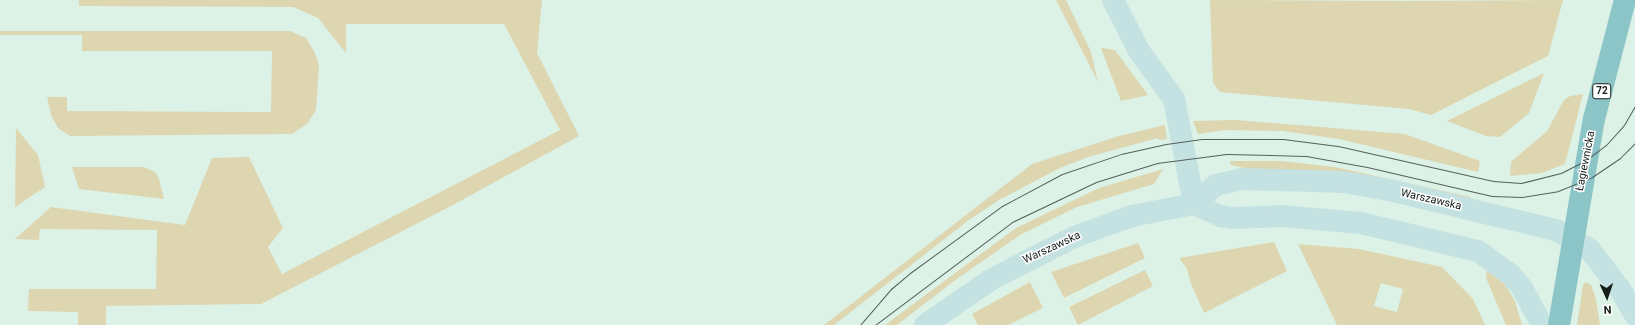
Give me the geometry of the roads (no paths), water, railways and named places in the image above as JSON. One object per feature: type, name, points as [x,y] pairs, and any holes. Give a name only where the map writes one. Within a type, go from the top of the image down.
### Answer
[{"type":"main road","name":"Łagiewnicka","points":[[1559,325],[1572,238],[1594,119],[1625,0]]},
{"type":"street","points":[[1113,0],[1139,51],[1174,99],[1194,204],[1232,218],[1282,216],[1361,223],[1478,251],[1510,274],[1522,288],[1542,325]]},
{"type":"street","name":"Warszawska","points":[[925,325],[992,279],[1074,237],[1128,218],[1194,204],[1216,185],[1224,182],[1294,179],[1336,181],[1389,190],[1556,230],[1572,238],[1590,250],[1602,264],[1635,315]]},
{"type":"tram line","points":[[860,325],[891,289],[910,273],[1002,206],[1062,174],[1121,154],[1166,144],[1202,139],[1283,139],[1338,146],[1493,181],[1521,183],[1561,173],[1586,160],[1607,144],[1624,125],[1635,106]]},
{"type":"tram line","points":[[875,325],[1012,222],[1096,182],[1157,163],[1226,154],[1306,156],[1367,167],[1492,196],[1522,197],[1558,191],[1592,177],[1620,158],[1635,143]]}]
